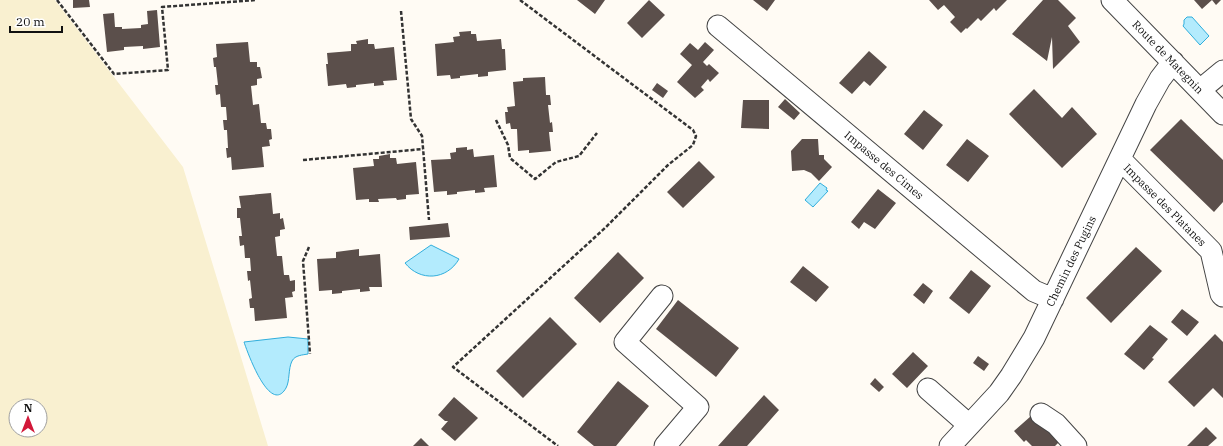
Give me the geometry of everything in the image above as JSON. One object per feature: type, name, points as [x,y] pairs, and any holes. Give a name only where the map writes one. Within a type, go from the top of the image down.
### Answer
[{"type":"street","name":"Route de Mategnin","points":[[1112,0],[1223,114]]},
{"type":"street","name":"Impasse des Cimes","points":[[718,26],[1034,291],[1052,299]]},
{"type":"street","name":"Chemin des Pugins","points":[[950,446],[999,393],[1034,338],[1146,104],[1160,79],[1173,62]]},
{"type":"street","points":[[1200,90],[1223,71]]},
{"type":"street","name":"Impasse des Platanes","points":[[1120,159],[1211,251],[1221,294],[1223,296]]},
{"type":"street","points":[[662,296],[625,342],[698,406],[665,446]]},
{"type":"street","points":[[928,389],[969,425]]},
{"type":"street","points":[[1041,414],[1056,424],[1076,446]]},
{"type":"path","points":[[57,0],[114,74],[168,70],[162,7],[256,0]]},
{"type":"path","points":[[520,0],[693,130],[696,136],[693,144],[668,165],[605,228],[454,367],[558,446]]},
{"type":"path","points":[[401,11],[411,119],[422,136],[429,220]]},
{"type":"path","points":[[496,120],[508,144],[510,158],[535,179],[556,162],[579,156],[597,133]]},
{"type":"path","points":[[303,160],[423,149]]},
{"type":"path","points":[[309,247],[303,261],[310,354]]},
{"type":"shaded area","points":[[0,0],[55,0],[183,167],[268,446],[0,446]]},
{"type":"water","points":[[1187,17],[1192,17],[1209,36],[1200,45],[1183,26],[1184,20]]},
{"type":"water","points":[[820,183],[827,188],[826,190],[828,191],[813,207],[805,200]]},
{"type":"water","points":[[431,245],[459,259],[448,271],[441,275],[433,276],[426,276],[418,273],[405,263]]},
{"type":"water","points":[[288,337],[308,339],[308,354],[293,359],[286,388],[280,394],[273,394],[266,388],[260,379],[244,342]]},
{"type":"building","points":[[73,0],[89,0],[90,7],[73,8]]},
{"type":"building","points":[[577,0],[605,0],[595,14]]},
{"type":"building","points":[[649,0],[665,15],[642,38],[627,23]]},
{"type":"building","points":[[753,0],[775,0],[767,11]]},
{"type":"building","points":[[929,0],[1007,0],[996,11],[994,8],[981,21],[978,18],[961,33],[950,22],[955,17],[944,5],[938,10]]},
{"type":"building","points":[[1043,0],[1058,0],[1076,18],[1068,26],[1080,42],[1053,69],[1052,37],[1047,61],[1012,34]]},
{"type":"building","points":[[1194,0],[1212,0],[1202,9]]},
{"type":"building","points":[[1212,0],[1221,0],[1216,5]]},
{"type":"building","points":[[157,10],[160,47],[143,49],[143,46],[124,47],[124,50],[107,52],[103,14],[114,13],[115,27],[122,27],[122,29],[141,28],[141,25],[148,24],[147,11]]},
{"type":"building","points":[[471,31],[471,34],[476,34],[477,41],[501,39],[502,49],[505,49],[506,70],[488,72],[488,76],[478,77],[478,74],[460,76],[460,78],[451,79],[450,75],[437,76],[435,44],[454,42],[453,37],[460,36],[459,32]]},
{"type":"building","points":[[368,39],[368,44],[374,44],[375,49],[394,47],[397,80],[383,81],[384,85],[374,86],[374,83],[356,85],[356,87],[347,88],[346,84],[328,86],[326,64],[328,64],[327,53],[351,51],[351,44],[357,44],[356,41]]},
{"type":"building","points":[[248,42],[250,62],[257,62],[257,67],[260,67],[262,78],[257,79],[257,85],[251,86],[253,105],[259,104],[261,123],[266,123],[267,129],[271,129],[272,139],[269,140],[270,146],[262,147],[264,167],[232,170],[231,157],[227,158],[227,130],[224,130],[223,120],[227,120],[226,107],[221,107],[220,94],[216,95],[215,85],[218,85],[216,67],[214,67],[213,58],[217,57],[216,44]]},
{"type":"building","points":[[705,42],[714,50],[703,62],[707,66],[709,64],[719,73],[710,82],[708,79],[701,87],[704,90],[695,98],[677,82],[692,65],[680,54],[690,43],[698,50]]},
{"type":"building","points":[[869,51],[887,67],[870,86],[864,81],[852,94],[839,83]]},
{"type":"building","points":[[545,77],[546,95],[550,95],[551,105],[548,105],[550,123],[552,122],[553,132],[549,132],[551,151],[529,153],[529,150],[518,151],[517,129],[511,129],[510,123],[506,124],[505,112],[508,112],[507,107],[515,106],[513,82],[523,81],[523,78]]},
{"type":"building","points":[[657,83],[668,91],[663,98],[652,90]]},
{"type":"building","points":[[1034,89],[1062,118],[1072,107],[1097,134],[1062,168],[1009,114]]},
{"type":"building","points":[[785,99],[800,113],[794,120],[778,107]]},
{"type":"building","points":[[743,100],[769,100],[769,129],[741,128]]},
{"type":"building","points":[[924,110],[943,125],[923,150],[904,134]]},
{"type":"building","points":[[1181,119],[1223,160],[1223,202],[1214,212],[1150,150]]},
{"type":"building","points":[[802,139],[818,139],[819,155],[824,155],[824,159],[832,167],[819,181],[811,173],[804,170],[792,171],[791,151]]},
{"type":"building","points":[[967,139],[989,156],[968,182],[946,165]]},
{"type":"building","points":[[467,147],[467,150],[473,149],[474,157],[494,155],[497,187],[484,188],[485,192],[475,193],[475,190],[447,195],[447,191],[434,192],[431,160],[451,159],[450,153],[456,152],[456,148]]},
{"type":"building","points":[[390,154],[390,158],[396,158],[397,164],[416,162],[419,194],[406,195],[406,199],[378,199],[379,202],[369,202],[369,199],[356,200],[353,168],[374,166],[373,159],[379,159],[379,156]]},
{"type":"building","points":[[699,161],[715,177],[683,208],[667,192]]},
{"type":"building","points":[[878,189],[896,203],[875,229],[864,222],[859,229],[851,222]]},
{"type":"building","points":[[271,193],[273,214],[280,213],[280,219],[283,218],[285,229],[280,230],[280,236],[275,237],[277,256],[282,256],[284,275],[289,275],[290,281],[295,280],[295,291],[292,292],[293,297],[285,298],[287,318],[255,321],[254,308],[250,308],[249,299],[252,298],[250,280],[248,281],[247,271],[251,271],[250,258],[245,258],[244,245],[240,246],[239,236],[242,236],[240,218],[237,218],[237,208],[241,208],[239,196]]},
{"type":"building","points":[[448,223],[450,237],[410,240],[409,227]]},
{"type":"building","points":[[1136,247],[1162,271],[1111,323],[1086,298]]},
{"type":"building","points":[[359,249],[359,256],[380,254],[382,287],[369,287],[370,291],[360,292],[360,289],[332,294],[332,290],[319,291],[317,259],[336,258],[336,252]]},
{"type":"building","points":[[618,252],[644,278],[600,323],[574,298]]},
{"type":"building","points":[[803,266],[829,287],[816,302],[790,282]]},
{"type":"building","points":[[971,270],[991,286],[969,314],[949,298]]},
{"type":"building","points":[[923,283],[933,291],[924,304],[913,295]]},
{"type":"building","points":[[678,300],[739,348],[716,377],[656,329]]},
{"type":"building","points":[[1182,309],[1199,322],[1187,336],[1171,322]]},
{"type":"building","points":[[550,317],[577,344],[523,398],[496,371]]},
{"type":"building","points":[[1150,325],[1168,339],[1144,370],[1124,354]]},
{"type":"building","points":[[1215,334],[1223,342],[1223,398],[1213,388],[1194,407],[1168,382]]},
{"type":"building","points":[[913,352],[928,366],[907,388],[892,374]]},
{"type":"building","points":[[978,356],[989,364],[984,371],[973,363]]},
{"type":"building","points":[[875,378],[884,387],[879,392],[870,384]]},
{"type":"building","points":[[618,381],[649,406],[616,446],[594,446],[577,432]]},
{"type":"building","points":[[764,395],[779,410],[747,446],[718,446]]},
{"type":"building","points":[[454,397],[478,418],[455,441],[441,429],[448,421],[445,421],[438,415]]},
{"type":"building","points":[[1031,416],[1040,426],[1043,423],[1060,441],[1055,446],[1032,446],[1026,440],[1024,442],[1014,431]]},
{"type":"building","points":[[1206,427],[1217,438],[1208,446],[1187,446]]},
{"type":"building","points":[[421,438],[429,446],[413,446]]}]
